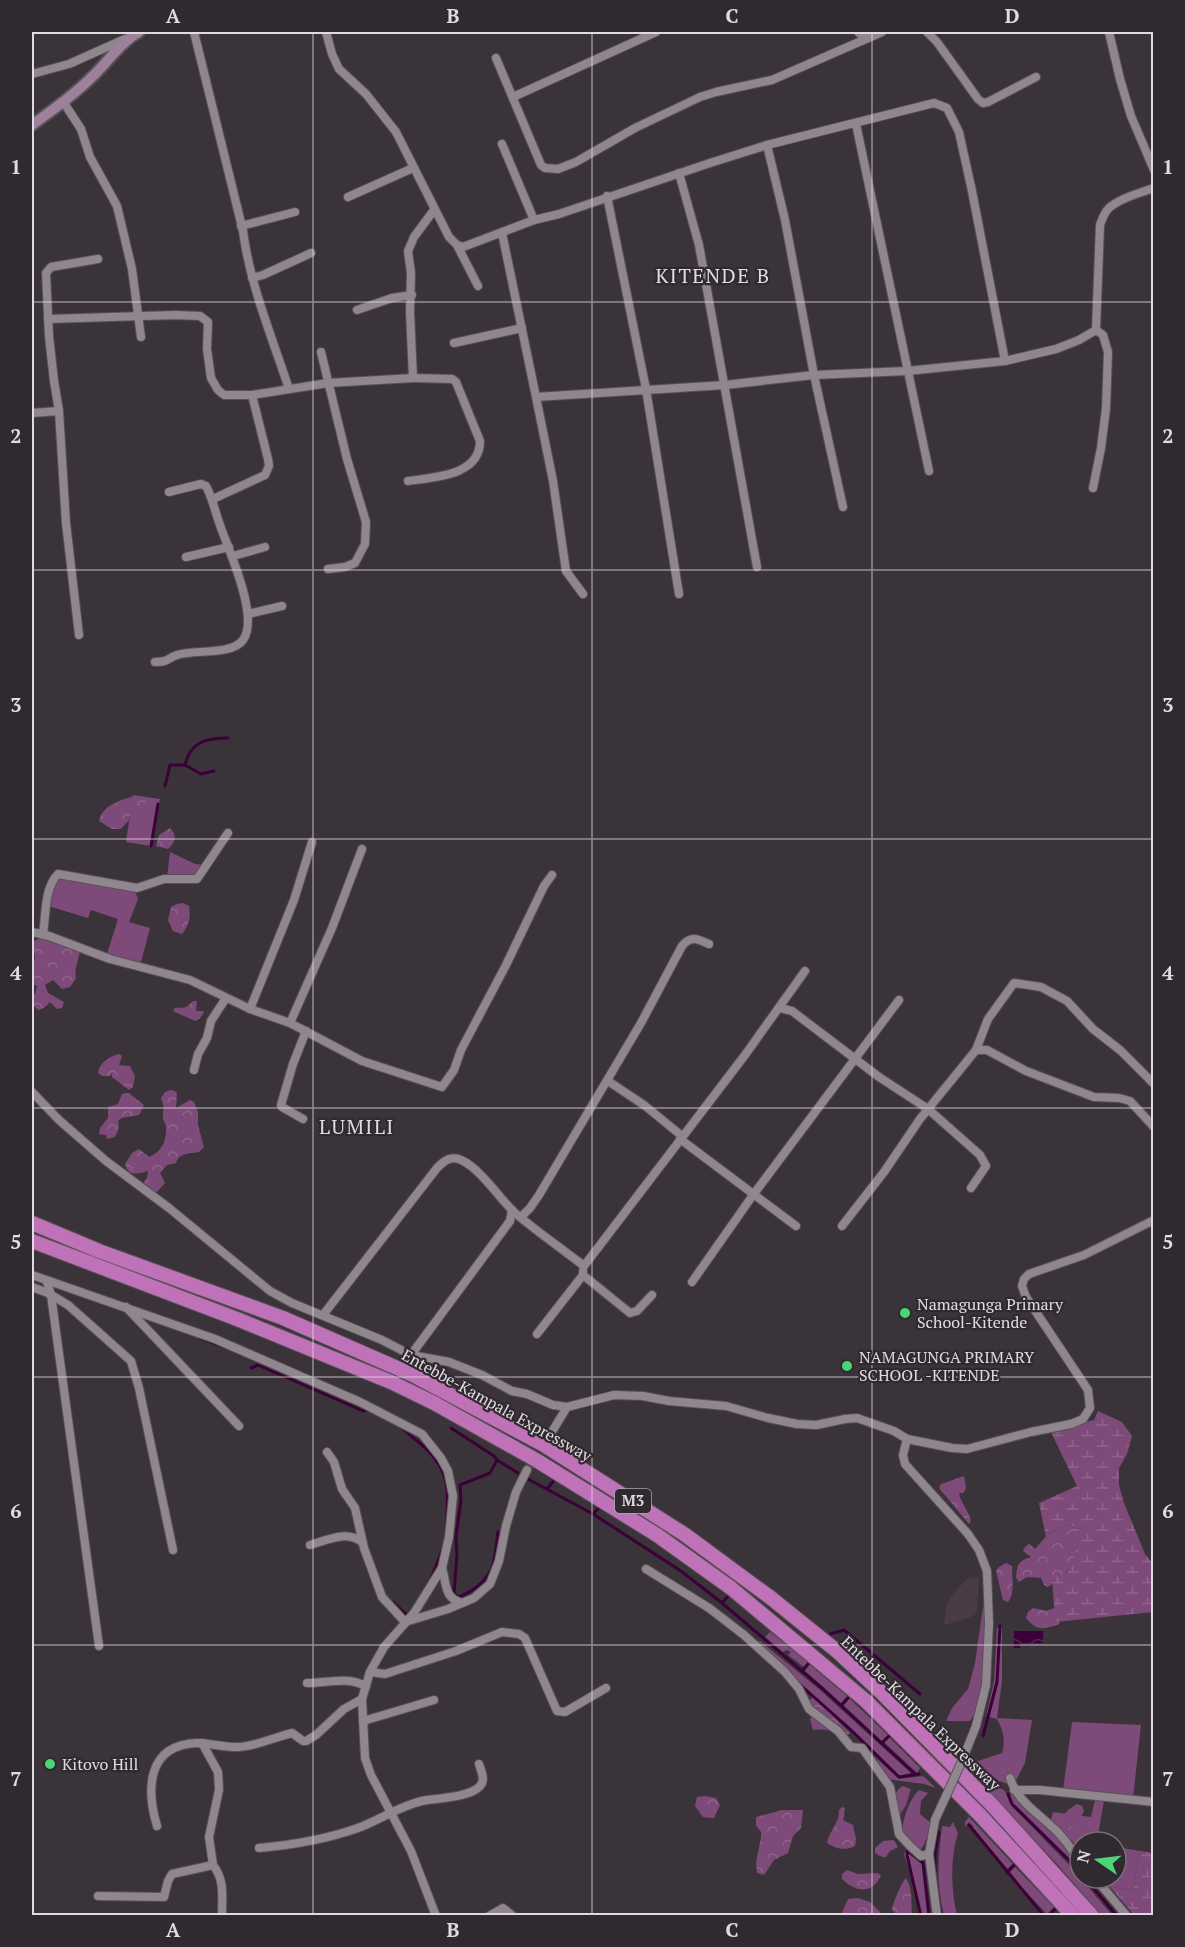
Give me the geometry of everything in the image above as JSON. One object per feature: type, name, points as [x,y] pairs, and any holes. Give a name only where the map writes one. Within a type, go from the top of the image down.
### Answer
[{"type":"highway","name":"Entebbe-Kampala Expressway","points":[[32,1224],[283,1318],[413,1375],[544,1445],[684,1534],[796,1618],[838,1652],[881,1692],[993,1806],[1092,1916]]},
{"type":"highway","name":"Entebbe-Kampala Expressway","points":[[32,1241],[226,1315],[391,1382],[434,1403],[536,1460],[657,1535],[731,1588],[866,1701],[980,1815],[1073,1916]]},
{"type":"street","points":[[32,74],[69,64],[139,32]]},
{"type":"street","points":[[194,32],[252,278],[289,389]]},
{"type":"street","points":[[326,32],[339,69],[383,113],[396,132],[434,210],[452,241],[463,247],[534,220],[559,214],[607,196],[767,146],[934,103],[947,108],[959,132],[1005,361]]},
{"type":"street","points":[[513,97],[656,32]]},
{"type":"street","points":[[858,32],[866,39]]},
{"type":"street","points":[[495,58],[541,165],[558,169],[576,162],[635,128],[700,97],[772,80],[882,32]]},
{"type":"street","points":[[927,32],[982,103],[1036,77]]},
{"type":"street","points":[[1109,32],[1131,116],[1154,170]]},
{"type":"street","points":[[32,125],[64,103],[97,72],[126,39]]},
{"type":"street","points":[[64,103],[81,129],[90,157],[117,206],[132,269],[141,337]]},
{"type":"street","points":[[856,124],[929,471]]},
{"type":"street","points":[[502,144],[534,220]]},
{"type":"street","points":[[767,146],[785,220],[814,375],[843,507]]},
{"type":"street","points":[[348,197],[413,168]]},
{"type":"street","points":[[679,173],[699,245],[757,567]]},
{"type":"street","points":[[1096,330],[1100,225],[1105,213],[1116,203],[1154,188]]},
{"type":"street","points":[[607,196],[646,389],[679,594]]},
{"type":"street","points":[[413,378],[408,251],[419,229],[434,210]]},
{"type":"street","points":[[241,226],[295,212]]},
{"type":"street","points":[[502,233],[553,481],[566,571],[583,594]]},
{"type":"street","points":[[457,245],[478,286]]},
{"type":"street","points":[[252,278],[274,271],[311,253]]},
{"type":"street","points":[[79,635],[66,523],[59,411],[48,319],[46,273],[51,267],[98,259]]},
{"type":"street","points":[[357,310],[392,298],[411,295]]},
{"type":"street","points":[[48,319],[175,315],[204,318],[208,322],[208,364],[215,386],[224,395],[252,395],[328,383],[413,378],[452,379],[456,382],[480,441],[480,450],[476,459],[468,467],[442,476],[408,481]]},
{"type":"street","points":[[454,343],[522,328]]},
{"type":"street","points":[[536,398],[725,385],[814,375],[907,371],[1005,361],[1056,350],[1096,330]]},
{"type":"street","points":[[1093,488],[1106,410],[1108,352],[1103,335],[1096,330]]},
{"type":"street","points":[[321,352],[367,528],[365,544],[355,563],[328,569]]},
{"type":"street","points":[[213,499],[265,475],[267,470],[268,459],[252,395]]},
{"type":"street","points":[[32,413],[59,411]]},
{"type":"street","points":[[155,662],[168,661],[178,655],[219,651],[237,645],[245,635],[248,614],[233,556],[220,525],[213,499],[206,486],[204,484],[169,492]]},
{"type":"street","points":[[186,557],[229,547]]},
{"type":"street","points":[[233,556],[265,547]]},
{"type":"street","points":[[248,614],[282,606]]},
{"type":"street","points":[[43,934],[50,887],[58,874],[136,888],[164,879],[196,879],[228,832]]},
{"type":"street","points":[[250,1009],[294,900],[312,842]]},
{"type":"street","points":[[291,1023],[332,928],[362,849]]},
{"type":"street","points":[[32,932],[110,958],[183,977],[250,1009],[291,1023],[368,1064],[442,1087],[449,1079],[461,1050],[544,886],[552,875]]},
{"type":"street","points":[[521,1217],[539,1195],[608,1081],[682,946],[692,938],[709,944]]},
{"type":"street","points":[[537,1334],[583,1275],[584,1266],[780,1008],[805,971]]},
{"type":"street","points":[[842,1226],[884,1172],[928,1109],[976,1050],[988,1019],[1014,983],[1041,987],[1067,1001],[1093,1029],[1120,1050],[1154,1084]]},
{"type":"street","points":[[194,1070],[211,1021],[226,998]]},
{"type":"street","points":[[692,1282],[753,1195],[899,1000]]},
{"type":"street","points":[[780,1008],[792,1011],[855,1059],[928,1109],[980,1155],[986,1166],[970,1188]]},
{"type":"street","points":[[303,1119],[282,1107],[282,1100],[306,1031]]},
{"type":"street","points":[[976,1050],[987,1050],[1026,1071],[1099,1098],[1119,1098],[1130,1101],[1154,1127]]},
{"type":"street","points":[[608,1081],[644,1105],[753,1195],[796,1226]]},
{"type":"street","points":[[32,1092],[59,1120],[106,1161],[169,1208],[270,1291],[292,1303],[382,1340],[411,1355],[448,1362],[482,1375],[512,1391],[527,1394],[553,1405],[567,1407],[614,1395],[643,1396],[669,1401],[726,1406],[789,1423],[816,1425],[857,1418],[894,1431],[907,1439],[967,1449],[1071,1424],[1083,1419],[1090,1408],[1088,1390],[1026,1297],[1022,1289],[1023,1283],[1029,1274],[1084,1255],[1154,1220]]},
{"type":"street","points":[[323,1315],[437,1168],[452,1158],[462,1160],[487,1181],[512,1210],[584,1266]]},
{"type":"street","points":[[411,1355],[510,1221],[512,1210]]},
{"type":"street","points":[[32,1275],[215,1339],[360,1402],[422,1434],[441,1458],[448,1470],[453,1496],[449,1537],[442,1568],[422,1602],[384,1647],[370,1672],[362,1699],[365,1758],[371,1775],[411,1851],[435,1916]]},
{"type":"street","points":[[583,1275],[630,1313],[637,1311],[652,1295]]},
{"type":"street","points":[[47,1282],[51,1295],[99,1646]]},
{"type":"street","points":[[32,1287],[68,1305],[131,1361],[139,1388],[173,1550]]},
{"type":"street","points":[[125,1306],[240,1426]]},
{"type":"street","points":[[550,1435],[567,1407]]},
{"type":"street","points":[[907,1439],[903,1455],[905,1464],[968,1534],[979,1550],[987,1571],[989,1623],[986,1686],[976,1726],[935,1820],[929,1854],[937,1916]]},
{"type":"street","points":[[327,1452],[334,1462],[342,1489],[355,1508],[362,1542],[382,1597],[405,1622],[411,1622],[462,1604],[474,1598],[490,1584],[499,1561],[516,1492],[526,1470]]},
{"type":"street","points":[[310,1545],[349,1535],[362,1542]]},
{"type":"street","points":[[442,1568],[448,1596],[453,1601],[462,1604]]},
{"type":"street","points":[[646,1569],[710,1608],[744,1635],[785,1672],[799,1689],[809,1709],[838,1731],[851,1747],[862,1748],[891,1787],[899,1834],[921,1856],[929,1854]]},
{"type":"street","points":[[370,1672],[385,1674],[506,1632],[519,1634],[525,1638],[557,1711],[560,1713],[606,1688]]},
{"type":"street","points":[[307,1683],[349,1680],[366,1686]]},
{"type":"street","points":[[157,1826],[150,1787],[159,1762],[173,1750],[183,1745],[202,1743],[239,1747],[294,1733],[306,1741],[316,1735],[344,1709],[362,1699]]},
{"type":"street","points":[[363,1721],[434,1700]]},
{"type":"street","points":[[202,1743],[218,1772],[218,1797],[208,1837],[213,1865],[219,1872],[222,1882],[222,1916]]},
{"type":"street","points":[[259,1848],[288,1845],[344,1832],[422,1801],[447,1798],[474,1790],[482,1782],[483,1777],[479,1764]]},
{"type":"street","points":[[1010,1778],[1014,1791],[1026,1805],[1068,1845]]},
{"type":"street","points":[[1014,1791],[1040,1790],[1154,1802]]},
{"type":"street","points":[[98,1896],[164,1897],[172,1874],[213,1865]]},
{"type":"street","points":[[1105,1890],[1127,1916]]},
{"type":"street","points":[[489,1916],[503,1908],[513,1916]]},
{"type":"shaded area","points":[[979,1577],[975,1615],[944,1625],[946,1607],[951,1596],[967,1579]]},
{"type":"green space","points":[[133,795],[160,799],[151,846],[126,842]]},
{"type":"green space","points":[[135,796],[145,800],[147,804],[144,810],[132,808],[129,820],[121,829],[112,829],[99,821],[108,807]]},
{"type":"green space","points":[[170,828],[175,836],[172,844],[168,849],[156,846],[159,835]]},
{"type":"green space","points":[[170,852],[195,864],[205,865],[199,875],[167,877]]},
{"type":"green space","points":[[58,876],[135,891],[138,899],[129,922],[150,928],[140,966],[107,954],[118,919],[91,910],[88,918],[48,906],[50,892]]},
{"type":"green space","points":[[183,903],[189,906],[190,914],[188,924],[182,934],[173,931],[168,920],[171,907]]},
{"type":"green space","points":[[48,938],[80,950],[76,978],[70,987],[62,989],[53,980],[45,985],[48,993],[64,1002],[62,1008],[57,1009],[50,1002],[38,1010],[32,1004],[32,995],[35,994],[37,986],[32,984],[32,963],[35,957],[32,942]]},
{"type":"green space","points":[[193,1001],[197,1001],[196,1011],[204,1013],[195,1021],[173,1011],[175,1008],[186,1007]]},
{"type":"green space","points":[[119,1054],[122,1056],[119,1065],[130,1066],[135,1076],[133,1087],[129,1090],[112,1077],[112,1074],[102,1076],[98,1073],[100,1066],[112,1056]]},
{"type":"green space","points":[[171,1090],[177,1092],[176,1108],[190,1100],[194,1102],[204,1147],[199,1152],[182,1155],[176,1163],[167,1165],[160,1173],[165,1183],[154,1195],[140,1187],[147,1178],[148,1171],[131,1173],[125,1164],[132,1153],[139,1149],[149,1157],[163,1145],[166,1126],[161,1098],[165,1092]]},
{"type":"green space","points":[[129,1093],[144,1105],[139,1115],[118,1121],[119,1128],[115,1137],[107,1139],[106,1135],[99,1134],[100,1128],[108,1118],[108,1107],[118,1104],[122,1094]]},
{"type":"green space","points":[[1098,1411],[1122,1422],[1132,1436],[1127,1454],[1119,1468],[1119,1485],[1145,1554],[1153,1564],[1153,1612],[1055,1622],[1052,1578],[1067,1573],[1073,1560],[1074,1527],[1068,1524],[1046,1537],[1039,1503],[1077,1486],[1051,1432],[1094,1420]]},
{"type":"green space","points":[[964,1476],[966,1488],[963,1493],[959,1493],[970,1517],[969,1524],[939,1488],[941,1484]]},
{"type":"green space","points":[[1068,1524],[1074,1527],[1076,1548],[1070,1568],[1048,1587],[1044,1585],[1041,1578],[1027,1577],[1019,1582],[1016,1578],[1018,1567],[1023,1560],[1031,1557],[1023,1551],[1025,1547],[1029,1544],[1035,1549],[1048,1534]]},
{"type":"green space","points":[[1006,1563],[1012,1566],[1012,1590],[1008,1602],[1003,1600],[996,1571]]},
{"type":"green space","points":[[983,1607],[985,1609],[984,1674],[978,1709],[970,1721],[946,1721],[952,1708],[968,1689],[975,1663]]},
{"type":"green space","points":[[1057,1607],[1062,1617],[1059,1624],[1041,1628],[1026,1618],[1028,1612],[1033,1608],[1046,1611]]},
{"type":"green space","points":[[1002,1627],[1002,1681],[997,1718],[1032,1720],[1025,1763],[1013,1786],[999,1781],[975,1762],[1002,1753],[1004,1744],[997,1719],[986,1716],[994,1681],[997,1628]]},
{"type":"green space","points":[[770,1632],[809,1661],[804,1667],[788,1655],[791,1652],[787,1650],[783,1652],[765,1637]]},
{"type":"green space","points":[[760,1641],[819,1689],[911,1773],[899,1776],[755,1643]]},
{"type":"green space","points":[[809,1664],[847,1696],[841,1703],[805,1671]]},
{"type":"green space","points":[[813,1696],[850,1733],[839,1739],[828,1730],[813,1730],[810,1719],[815,1710],[808,1703]]},
{"type":"green space","points":[[849,1698],[888,1735],[882,1741],[843,1705]]},
{"type":"green space","points":[[1072,1722],[1141,1725],[1133,1798],[1063,1791]]},
{"type":"green space","points":[[889,1737],[920,1768],[917,1773],[884,1742]]},
{"type":"green space","points":[[864,1747],[899,1779],[923,1776],[936,1788],[924,1784],[886,1779]]},
{"type":"green space","points":[[995,1785],[1005,1791],[1011,1805],[1068,1864],[1068,1877],[1057,1864],[986,1789]]},
{"type":"green space","points":[[903,1786],[911,1789],[906,1805],[898,1815],[895,1795]]},
{"type":"green space","points":[[919,1790],[928,1793],[921,1801],[920,1814],[932,1824],[920,1850],[913,1846],[902,1832],[907,1810]]},
{"type":"green space","points":[[1010,1794],[1014,1795],[1035,1818],[1068,1847],[1068,1859],[1013,1804]]},
{"type":"green space","points":[[697,1797],[716,1798],[720,1805],[714,1818],[703,1817],[695,1806]]},
{"type":"green space","points":[[1095,1800],[1104,1800],[1099,1830],[1068,1830],[1068,1838],[1050,1824],[1053,1812],[1091,1817]]},
{"type":"green space","points":[[1077,1804],[1082,1806],[1084,1811],[1069,1830],[1060,1827],[1059,1821],[1068,1810]]},
{"type":"green space","points":[[842,1807],[845,1808],[843,1820],[853,1825],[856,1839],[855,1846],[844,1849],[827,1843]]},
{"type":"green space","points":[[782,1810],[803,1810],[801,1828],[793,1836],[788,1853],[774,1860],[764,1875],[757,1873],[756,1863],[761,1832],[756,1826],[756,1817]]},
{"type":"green space","points":[[969,1817],[1013,1864],[1007,1869],[969,1822],[965,1827],[965,1822]]},
{"type":"green space","points":[[953,1822],[958,1833],[952,1874],[957,1915],[944,1915],[939,1881],[939,1850],[942,1826],[950,1827]]},
{"type":"green space","points":[[894,1840],[898,1847],[890,1851],[886,1857],[875,1853],[875,1848],[883,1841]]},
{"type":"green space","points":[[1128,1849],[1140,1851],[1133,1891],[1128,1890]]},
{"type":"green space","points":[[1140,1851],[1153,1853],[1153,1915],[1134,1915],[1112,1890],[1133,1891]]},
{"type":"green space","points":[[906,1852],[922,1864],[930,1915],[920,1915],[904,1854]]},
{"type":"green space","points":[[1015,1867],[1054,1907],[1047,1914],[1008,1873]]},
{"type":"green space","points":[[847,1870],[858,1874],[877,1873],[881,1875],[873,1886],[858,1889],[842,1879],[842,1874]]},
{"type":"green space","points":[[906,1878],[911,1891],[912,1915],[897,1915],[892,1907]]},
{"type":"green space","points":[[1079,1890],[1091,1890],[1112,1915],[1101,1915]]},
{"type":"green space","points":[[858,1898],[870,1902],[883,1915],[841,1915],[848,1899]]},
{"type":"water","points":[[1014,1631],[1043,1631],[1043,1643],[1020,1643],[1020,1648],[1014,1648]]},
{"type":"waterway","points":[[185,765],[187,757],[195,746],[206,740],[228,738]]},
{"type":"waterway","points":[[165,786],[170,765],[185,765],[201,774],[214,771]]},
{"type":"waterway","points":[[151,846],[158,804]]},
{"type":"waterway","points":[[200,1338],[222,1346]]},
{"type":"waterway","points":[[251,1368],[258,1365],[363,1411],[367,1410]]},
{"type":"waterway","points":[[398,1425],[428,1451],[442,1471],[447,1492],[446,1533]]},
{"type":"waterway","points":[[451,1428],[518,1473]]},
{"type":"waterway","points":[[497,1460],[490,1473],[460,1485],[461,1500],[456,1536],[454,1593],[458,1597],[477,1586],[491,1570],[498,1532]]},
{"type":"waterway","points":[[547,1489],[556,1478]]},
{"type":"waterway","points":[[528,1479],[593,1514],[681,1571],[823,1689],[915,1774]]},
{"type":"waterway","points":[[593,1514],[601,1506]]},
{"type":"waterway","points":[[430,1581],[443,1548]]},
{"type":"waterway","points":[[722,1603],[728,1596]]},
{"type":"waterway","points":[[393,1602],[407,1615],[411,1612]]},
{"type":"waterway","points":[[983,1736],[997,1682],[1000,1626]]},
{"type":"waterway","points":[[830,1634],[844,1630],[920,1694]]},
{"type":"waterway","points":[[802,1671],[809,1663]]},
{"type":"waterway","points":[[797,1682],[899,1777],[919,1774]]},
{"type":"waterway","points":[[842,1705],[848,1698]]},
{"type":"waterway","points":[[882,1743],[889,1736]]},
{"type":"waterway","points":[[1008,1794],[1012,1804],[1068,1859]]},
{"type":"waterway","points":[[969,1825],[1044,1916]]},
{"type":"waterway","points":[[935,1872],[935,1853],[939,1832]]},
{"type":"waterway","points":[[908,1850],[923,1863],[929,1916]]},
{"type":"waterway","points":[[908,1850],[907,1855],[921,1916]]},
{"type":"waterway","points":[[1007,1873],[1014,1865]]},
{"type":"waterway","points":[[1095,1890],[1117,1916]]},
{"type":"waterway","points":[[939,1905],[941,1916]]},
{"type":"waterway","points":[[1048,1916],[1055,1909]]},
{"type":"tunnel","points":[[527,1470],[546,1442]]},
{"type":"place","name":"Namagunga Primary School-Kitende","points":[[905,1313]]},
{"type":"place","name":"NAMAGUNGA PRIMARY SCHOOL -KITENDE","points":[[847,1366]]},
{"type":"place","name":"Kitovo Hill","points":[[50,1764]]},
{"type":"district","name":"KITENDE B","points":[[713,276]]},
{"type":"district","name":"LUMILI","points":[[357,1127]]}]
